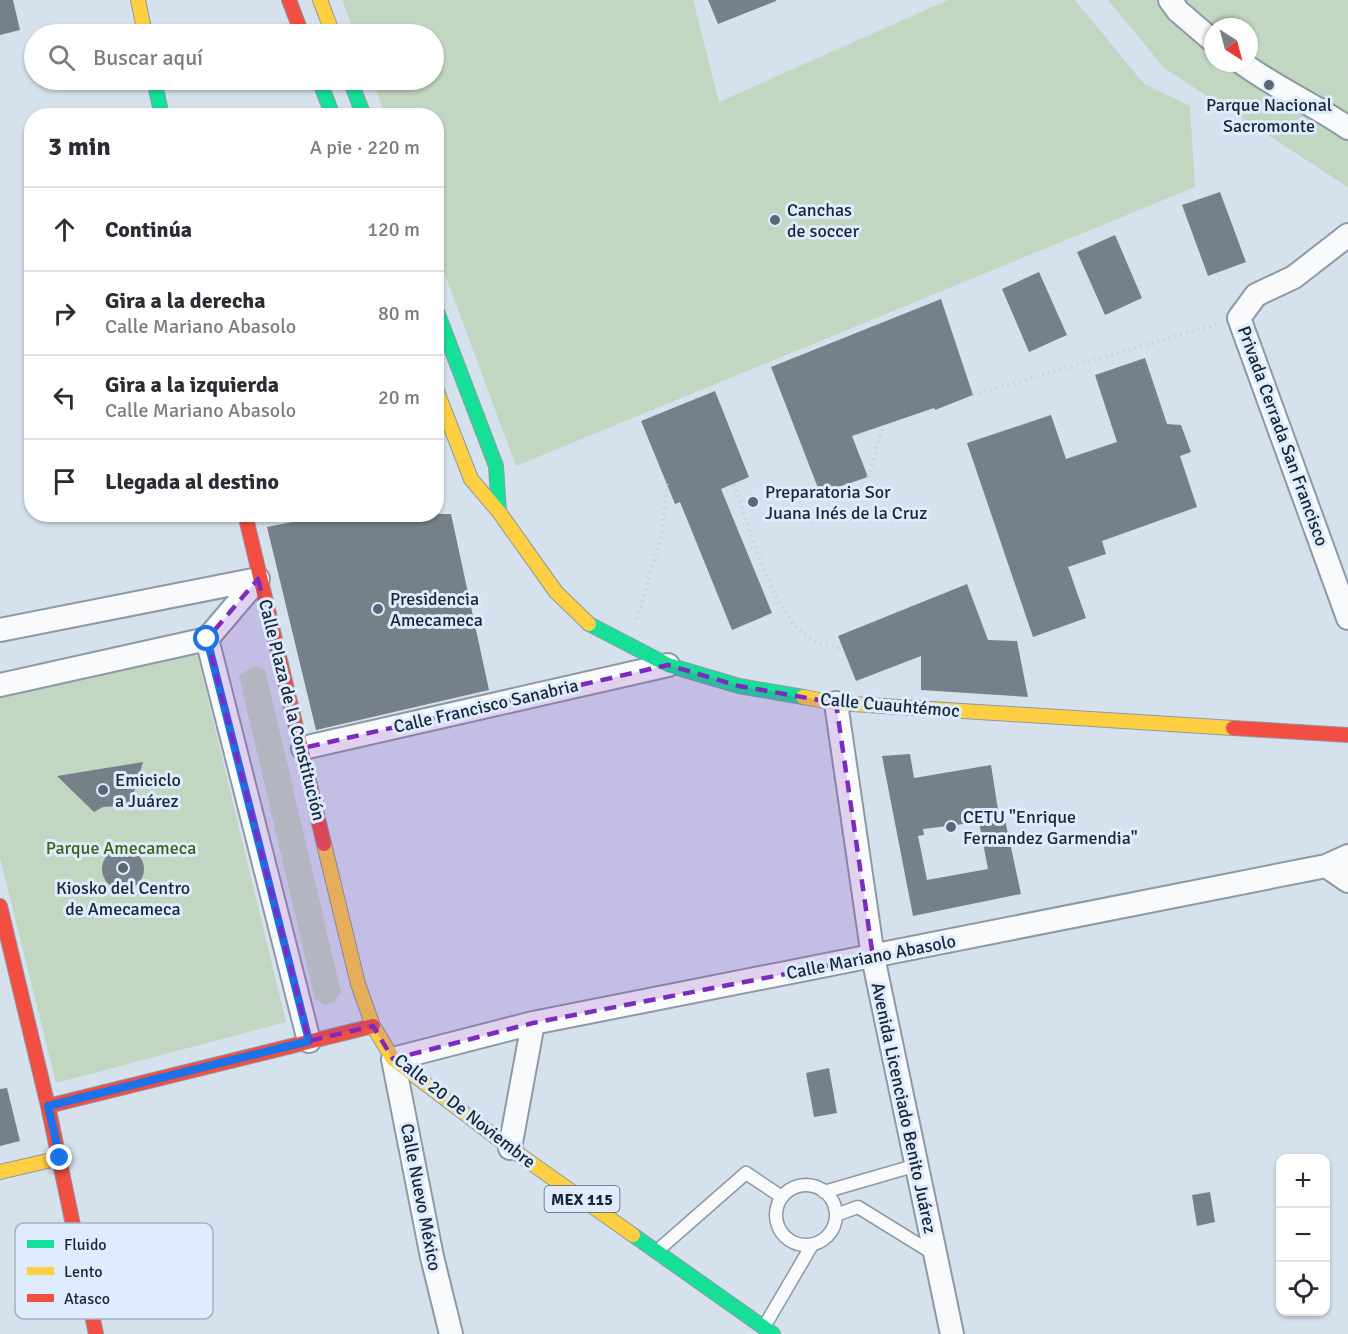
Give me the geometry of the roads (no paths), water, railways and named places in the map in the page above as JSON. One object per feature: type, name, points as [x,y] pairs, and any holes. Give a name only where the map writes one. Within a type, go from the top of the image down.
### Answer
[{"type":"main road","points":[[138,0],[143,24]]},
{"type":"main road","points":[[289,0],[311,16]]},
{"type":"main road","points":[[156,90],[160,108]]},
{"type":"main road","points":[[323,90],[330,108]]},
{"type":"main road","points":[[354,90],[360,108]]},
{"type":"main road","points":[[444,330],[496,466],[499,512]]},
{"type":"main road","name":"Calle Cuauhtémoc","points":[[444,410],[471,479],[499,512],[556,592],[583,621],[668,665],[739,686],[836,703],[1348,735]]},
{"type":"main road","name":"MEX 115","points":[[247,522],[258,579]]},
{"type":"main road","name":"Calle Plaza de la Constitución","points":[[258,579],[303,748],[358,984],[373,1026]]},
{"type":"main road","points":[[0,906],[73,1223]]},
{"type":"main road","points":[[48,1106],[373,1026]]},
{"type":"main road","name":"Calle 20 De Noviembre","points":[[373,1026],[393,1059],[510,1148],[768,1331]]},
{"type":"main road","points":[[0,1172],[60,1158]]},
{"type":"main road","points":[[93,1319],[96,1334]]},
{"type":"street","points":[[1170,0],[1178,11],[1204,33]]},
{"type":"street","points":[[1254,72],[1274,87],[1315,105],[1348,128]]},
{"type":"street","name":"Privada Cerrada San Francisco","points":[[1348,235],[1294,277],[1256,295],[1239,318],[1348,618]]},
{"type":"street","points":[[0,685],[207,639],[258,579]]},
{"type":"street","name":"Calle Plaza de la Constitución","points":[[0,630],[258,579]]},
{"type":"street","points":[[207,639],[309,1041]]},
{"type":"street","name":"Calle Francisco Sanabria","points":[[303,748],[668,665]]},
{"type":"street","name":"Avenida Licenciado Benito Juárez","points":[[836,703],[873,957],[952,1334]]},
{"type":"street","name":"Calle Mariano Abasolo","points":[[393,1059],[533,1023],[1326,866],[1348,856]]},
{"type":"street","points":[[1326,866],[1348,881]]},
{"type":"street","points":[[510,1148],[533,1023]]},
{"type":"street","name":"Calle Nuevo México","points":[[393,1059],[432,1257],[451,1334]]},
{"type":"lane","points":[[824,1192],[917,1165]]},
{"type":"lane","points":[[657,1251],[746,1173],[782,1197]]},
{"type":"lane","points":[[768,1331],[812,1245],[829,1234],[836,1215],[831,1198],[824,1192],[807,1185],[790,1190],[782,1197],[777,1206],[778,1227],[792,1242],[812,1245]]},
{"type":"lane","points":[[836,1215],[858,1207],[934,1254]]},
{"type":"place","name":"Parque Nacional Sacromonte","points":[[1269,85]]},
{"type":"place","name":"Canchas de soccer","points":[[775,220]]},
{"type":"place","name":"Preparatoria Sor Juana Inés de la Cruz","points":[[753,502]]},
{"type":"place","name":"Presidencia Amecameca","points":[[378,609]]},
{"type":"place","name":"Emiciclo a Juárez","points":[[103,790]]},
{"type":"place","name":"CETU \"Enrique Fernandez Garmendia\"","points":[[951,827]]},
{"type":"place","name":"Kiosko del Centro de Amecameca","points":[[123,868]]},
{"type":"park label","name":"Parque Amecameca","points":[[121,848]]}]
